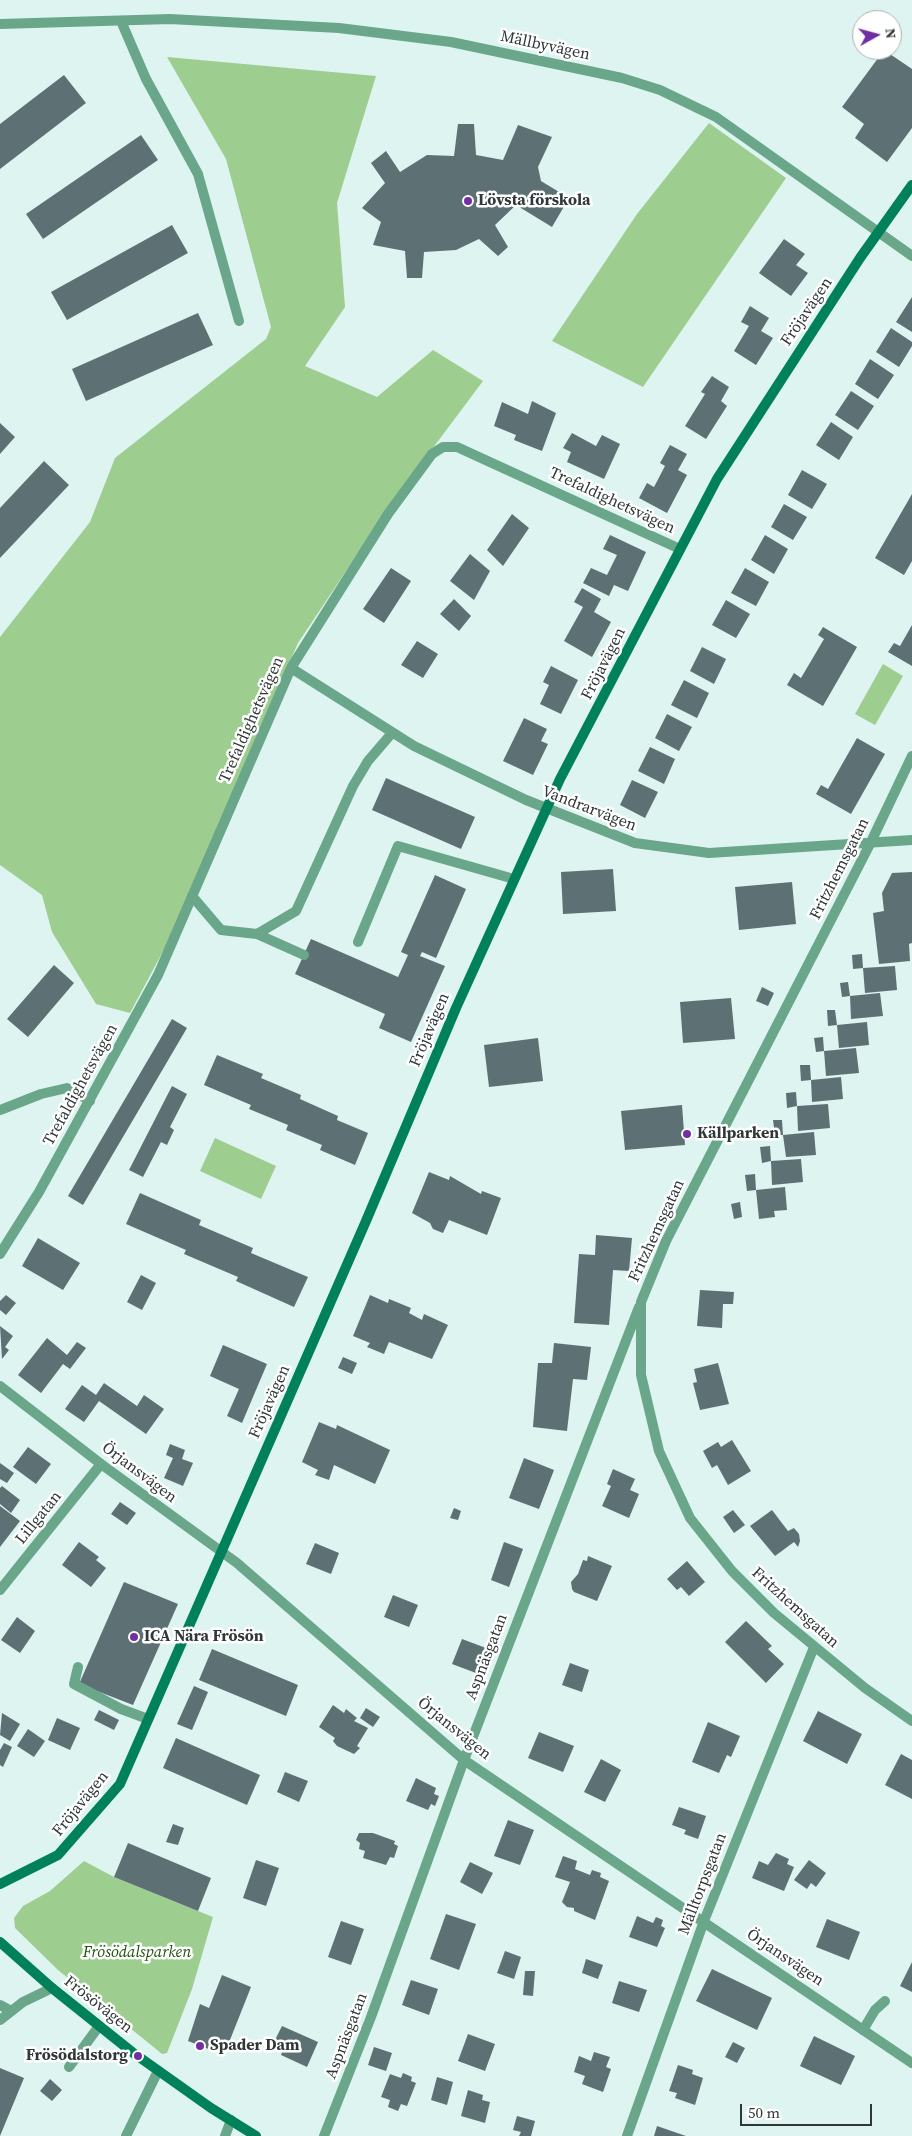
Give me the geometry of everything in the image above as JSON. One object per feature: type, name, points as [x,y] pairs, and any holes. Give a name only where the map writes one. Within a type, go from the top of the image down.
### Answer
[{"type":"street","name":"Mällbyvägen","points":[[0,24],[180,19],[339,28],[452,42],[622,78],[660,90],[716,117],[912,256]]},
{"type":"street","points":[[121,21],[146,79],[198,174],[239,321]]},
{"type":"street","name":"Fröjavägen","points":[[0,1884],[58,1855],[120,1784],[514,879],[560,779],[614,680],[717,479],[860,258],[880,234],[912,185]]},
{"type":"street","name":"Trefaldighetsvägen","points":[[0,1254],[90,1101],[158,975],[290,668],[388,514],[432,454],[443,447],[457,447],[680,548]]},
{"type":"street","name":"Vandrarvägen","points":[[290,668],[392,733],[438,758],[547,809],[635,843],[709,852],[870,844],[912,840]]},
{"type":"street","points":[[258,934],[296,911],[353,786],[368,761],[392,733]]},
{"type":"street","name":"Fritzhemsgatan","points":[[912,756],[870,844],[666,1241],[641,1302],[641,1375],[659,1451],[690,1518],[732,1571],[774,1613],[865,1688],[912,1721]]},
{"type":"street","points":[[358,942],[398,846],[514,879]]},
{"type":"street","points":[[192,896],[221,930],[258,934],[304,956]]},
{"type":"street","points":[[0,1110],[41,1094],[67,1088],[90,1101]]},
{"type":"street","name":"Aspnäsgatan","points":[[324,2136],[371,2017],[464,1760],[641,1302]]},
{"type":"street","name":"Örjansvägen","points":[[0,1386],[101,1464],[237,1563],[464,1760],[704,1920],[912,2063]]},
{"type":"street","name":"Lillgatan","points":[[0,1590],[101,1464]]},
{"type":"street","name":"Mälltorpsgatan","points":[[627,2136],[704,1920],[814,1647]]},
{"type":"street","points":[[78,1667],[74,1684],[121,1710],[148,1719]]},
{"type":"street","name":"Frösövägen","points":[[0,1942],[52,1988],[158,2071],[256,2136]]},
{"type":"street","points":[[0,2020],[24,2002],[52,1988]]},
{"type":"street","points":[[863,2030],[875,2010],[885,2001]]},
{"type":"street","points":[[0,2005],[11,2011]]},
{"type":"street","points":[[69,2067],[99,2026]]},
{"type":"street","points":[[126,2136],[158,2071]]},
{"type":"street","points":[[225,2136],[231,2120]]},
{"type":"green space","points":[[167,57],[376,76],[337,203],[345,307],[305,366],[377,397],[433,350],[483,381],[388,508],[298,643],[170,938],[130,1013],[96,1004],[52,932],[42,895],[0,865],[0,637],[90,522],[115,458],[266,339],[271,327],[226,159]]},
{"type":"green space","points":[[709,123],[786,178],[643,387],[552,341],[637,214]]},
{"type":"green space","points":[[883,664],[903,676],[875,725],[855,714]]},
{"type":"green space","points":[[215,1138],[276,1166],[261,1199],[200,1171]]},
{"type":"green space","name":"Frösödalsparken","points":[[84,1861],[114,1877],[213,1917],[192,1989],[167,2053],[162,2054],[58,1970],[15,1928],[14,1918],[23,1906],[50,1891]]},
{"type":"building","points":[[877,60],[899,60],[912,69],[912,128],[887,162],[855,138],[864,124],[842,107]]},
{"type":"building","points":[[64,75],[86,103],[0,169],[0,124]]},
{"type":"building","name":"Lövsta förskola","points":[[458,124],[474,124],[476,155],[503,160],[518,125],[552,137],[538,167],[541,181],[569,198],[552,227],[516,205],[495,225],[508,247],[498,256],[479,239],[456,250],[424,252],[422,278],[407,278],[405,251],[373,245],[381,222],[362,208],[385,183],[371,163],[386,151],[400,172],[427,155],[454,156]]},
{"type":"building","points":[[141,135],[158,160],[43,239],[26,214]]},
{"type":"building","points":[[172,225],[188,253],[67,320],[51,292]]},
{"type":"building","points":[[784,239],[805,254],[796,265],[808,273],[791,296],[759,273]]},
{"type":"building","points":[[912,297],[912,332],[896,322]]},
{"type":"building","points":[[750,306],[769,318],[761,331],[773,338],[756,365],[734,351],[749,326],[741,322]]},
{"type":"building","points":[[198,313],[213,345],[86,401],[72,369]]},
{"type":"building","points":[[891,328],[912,342],[912,346],[899,367],[876,352]]},
{"type":"building","points":[[870,359],[894,375],[878,399],[855,384]]},
{"type":"building","points":[[712,376],[729,387],[721,401],[727,406],[706,439],[685,426],[705,394],[701,392]]},
{"type":"building","points":[[851,391],[874,406],[858,430],[835,415]]},
{"type":"building","points":[[532,401],[556,413],[542,451],[514,440],[516,435],[494,426],[502,402],[528,414]]},
{"type":"building","points":[[831,422],[853,437],[839,460],[816,445]]},
{"type":"building","points":[[0,423],[15,437],[0,454]]},
{"type":"building","points":[[572,433],[596,446],[602,435],[620,444],[604,479],[567,462],[571,452],[563,448]]},
{"type":"building","points":[[670,445],[687,454],[678,470],[687,475],[667,513],[639,498],[647,483],[654,487],[665,466],[660,463]]},
{"type":"building","points":[[44,461],[69,485],[0,558],[0,508]]},
{"type":"building","points":[[802,470],[827,484],[812,509],[788,495]]},
{"type":"building","points":[[912,494],[912,561],[904,575],[875,558]]},
{"type":"building","points":[[784,504],[807,517],[793,540],[771,527]]},
{"type":"building","points":[[512,514],[529,528],[503,566],[487,550]]},
{"type":"building","points":[[610,535],[646,552],[628,591],[614,585],[609,596],[583,583],[591,568],[607,575],[617,555],[603,549]]},
{"type":"building","points":[[765,535],[788,549],[774,574],[751,560]]},
{"type":"building","points":[[470,554],[490,571],[474,600],[450,581]]},
{"type":"building","points":[[391,568],[411,581],[384,623],[363,609]]},
{"type":"building","points":[[745,568],[769,582],[756,606],[731,593]]},
{"type":"building","points":[[582,588],[601,599],[594,612],[611,622],[592,657],[564,641],[583,607],[574,602]]},
{"type":"building","points":[[454,599],[471,616],[459,631],[440,614]]},
{"type":"building","points":[[726,600],[750,614],[736,638],[712,625]]},
{"type":"building","points":[[912,625],[912,666],[888,652],[894,643],[900,646]]},
{"type":"building","points":[[823,627],[857,647],[823,706],[787,685],[794,673],[801,678],[824,639],[818,635]]},
{"type":"building","points":[[417,641],[438,654],[423,678],[401,665]]},
{"type":"building","points":[[702,647],[726,659],[714,684],[690,671]]},
{"type":"building","points":[[551,666],[578,680],[561,714],[540,704],[549,685],[543,682]]},
{"type":"building","points":[[684,680],[709,693],[697,718],[671,705]]},
{"type":"building","points":[[667,714],[692,727],[679,751],[655,738]]},
{"type":"building","points":[[524,718],[547,729],[541,741],[548,744],[533,775],[503,761]]},
{"type":"building","points":[[857,738],[885,754],[851,814],[816,794],[821,785],[828,789]]},
{"type":"building","points":[[650,747],[675,759],[664,784],[638,771]]},
{"type":"building","points":[[386,778],[475,817],[461,849],[372,810]]},
{"type":"building","points":[[632,780],[658,792],[645,818],[620,805]]},
{"type":"building","points":[[613,869],[616,911],[563,914],[561,872]]},
{"type":"building","points":[[912,872],[912,943],[909,944],[910,961],[879,964],[873,913],[884,911],[882,893],[892,873]]},
{"type":"building","points":[[435,875],[466,889],[436,958],[422,952],[420,956],[445,966],[411,1042],[379,1028],[385,1014],[295,974],[311,939],[398,977],[408,955],[401,952]]},
{"type":"building","points":[[792,882],[796,924],[739,930],[735,887]]},
{"type":"building","points":[[862,954],[863,968],[853,969],[852,955]]},
{"type":"building","points":[[54,965],[74,983],[28,1037],[7,1019]]},
{"type":"building","points":[[895,966],[897,990],[865,993],[863,968]]},
{"type":"building","points":[[848,982],[850,996],[842,997],[840,983]]},
{"type":"building","points":[[762,987],[774,993],[768,1006],[756,1001]]},
{"type":"building","points":[[880,993],[883,1016],[851,1019],[850,996]]},
{"type":"building","points":[[731,998],[735,1039],[683,1043],[680,1002]]},
{"type":"building","points":[[827,1010],[835,1010],[837,1025],[828,1026]]},
{"type":"building","points":[[172,1019],[187,1028],[83,1205],[68,1196]]},
{"type":"building","points":[[867,1022],[869,1045],[839,1048],[837,1025]]},
{"type":"building","points":[[823,1037],[824,1051],[816,1052],[814,1038]]},
{"type":"building","points":[[538,1038],[543,1081],[489,1087],[484,1045]]},
{"type":"building","points":[[856,1048],[859,1073],[826,1076],[824,1051]]},
{"type":"building","points":[[217,1055],[263,1074],[261,1078],[301,1095],[300,1099],[338,1116],[337,1120],[368,1133],[355,1165],[320,1150],[322,1145],[286,1130],[288,1125],[249,1109],[251,1105],[204,1085]]},
{"type":"building","points":[[800,1065],[810,1065],[811,1080],[801,1081]]},
{"type":"building","points":[[841,1077],[843,1099],[812,1102],[811,1080]]},
{"type":"building","points":[[172,1086],[187,1094],[170,1127],[174,1130],[167,1145],[161,1142],[143,1177],[129,1170]]},
{"type":"building","points":[[796,1092],[797,1106],[787,1108],[786,1093]]},
{"type":"building","points":[[828,1104],[830,1128],[798,1131],[797,1106]]},
{"type":"building","points":[[682,1105],[685,1145],[625,1150],[621,1111]]},
{"type":"building","points":[[773,1120],[782,1120],[783,1135],[775,1135]]},
{"type":"building","points":[[814,1132],[816,1155],[786,1157],[783,1135]]},
{"type":"building","points":[[770,1146],[771,1161],[762,1163],[760,1147]]},
{"type":"building","points":[[801,1159],[803,1182],[772,1185],[771,1161]]},
{"type":"building","points":[[429,1172],[449,1180],[450,1176],[481,1194],[482,1191],[501,1198],[487,1235],[449,1220],[443,1233],[433,1229],[430,1223],[412,1213]]},
{"type":"building","points":[[755,1174],[756,1190],[747,1191],[745,1175]]},
{"type":"building","points":[[785,1187],[787,1210],[774,1211],[775,1217],[759,1219],[756,1190]]},
{"type":"building","points":[[140,1193],[201,1220],[199,1225],[253,1248],[251,1253],[308,1277],[294,1307],[236,1281],[238,1277],[184,1254],[186,1250],[126,1224]]},
{"type":"building","points":[[740,1202],[742,1217],[734,1219],[731,1204]]},
{"type":"building","points":[[596,1235],[632,1238],[629,1271],[613,1270],[609,1325],[574,1323],[579,1254],[595,1255]]},
{"type":"building","points":[[38,1238],[80,1263],[63,1290],[22,1266]]},
{"type":"building","points":[[141,1275],[156,1283],[142,1310],[127,1302]]},
{"type":"building","points":[[700,1290],[734,1292],[733,1304],[723,1304],[722,1328],[697,1326]]},
{"type":"building","points":[[6,1295],[16,1303],[6,1315],[0,1310],[0,1301]]},
{"type":"building","points":[[370,1295],[388,1303],[389,1299],[411,1308],[409,1313],[422,1320],[424,1314],[448,1325],[432,1359],[389,1342],[384,1354],[367,1347],[370,1343],[353,1336]]},
{"type":"building","points":[[0,1326],[13,1336],[5,1347],[9,1350],[2,1359]]},
{"type":"building","points":[[47,1338],[67,1355],[77,1342],[86,1348],[70,1369],[63,1364],[41,1393],[18,1375]]},
{"type":"building","points":[[554,1343],[591,1347],[587,1380],[573,1379],[567,1431],[533,1427],[538,1363],[552,1363]]},
{"type":"building","points":[[223,1345],[267,1364],[242,1423],[227,1416],[239,1389],[210,1376]]},
{"type":"building","points":[[343,1357],[357,1363],[352,1374],[338,1368]]},
{"type":"building","points":[[718,1363],[729,1404],[700,1410],[693,1383],[697,1382],[694,1369]]},
{"type":"building","points":[[104,1383],[137,1406],[144,1395],[164,1409],[146,1434],[99,1401],[84,1422],[65,1409],[82,1385],[96,1395]]},
{"type":"building","points":[[319,1422],[336,1429],[337,1425],[390,1450],[375,1484],[334,1465],[329,1480],[315,1475],[318,1470],[302,1462]]},
{"type":"building","points":[[732,1440],[751,1471],[728,1485],[717,1465],[712,1468],[703,1451],[718,1442],[721,1447]]},
{"type":"building","points":[[170,1444],[185,1450],[182,1459],[193,1463],[183,1486],[164,1478],[173,1458],[166,1455]]},
{"type":"building","points":[[28,1447],[51,1464],[36,1484],[13,1467]]},
{"type":"building","points":[[524,1458],[554,1470],[539,1509],[509,1498]]},
{"type":"building","points":[[0,1463],[14,1473],[7,1483],[0,1479]]},
{"type":"building","points":[[613,1469],[635,1479],[630,1490],[639,1494],[629,1518],[602,1506],[611,1486],[607,1484]]},
{"type":"building","points":[[2,1486],[20,1500],[11,1513],[0,1504],[0,1488]]},
{"type":"building","points":[[120,1502],[136,1513],[127,1525],[111,1514]]},
{"type":"building","points":[[0,1506],[20,1521],[0,1547]]},
{"type":"building","points":[[454,1508],[461,1511],[458,1520],[450,1518]]},
{"type":"building","points":[[733,1510],[745,1525],[734,1533],[723,1517]]},
{"type":"building","points":[[772,1510],[788,1531],[794,1528],[799,1534],[800,1541],[798,1547],[794,1542],[775,1556],[750,1526]]},
{"type":"building","points":[[79,1542],[99,1557],[96,1560],[106,1568],[91,1587],[62,1565]]},
{"type":"building","points":[[504,1542],[523,1549],[509,1587],[491,1580]]},
{"type":"building","points":[[315,1543],[339,1553],[331,1574],[306,1564]]},
{"type":"building","points":[[588,1556],[612,1566],[597,1601],[574,1592],[572,1589],[571,1582],[578,1574],[583,1560],[587,1561]]},
{"type":"building","points":[[687,1561],[705,1582],[689,1596],[681,1587],[677,1590],[667,1579]]},
{"type":"building","points":[[124,1582],[178,1604],[133,1705],[79,1684]]},
{"type":"building","points":[[393,1595],[418,1605],[409,1627],[384,1617]]},
{"type":"building","points":[[17,1617],[35,1631],[20,1653],[1,1640]]},
{"type":"building","points":[[746,1621],[772,1646],[768,1649],[784,1664],[766,1683],[725,1642]]},
{"type":"building","points":[[462,1639],[486,1648],[476,1673],[452,1664]]},
{"type":"building","points":[[212,1649],[298,1685],[286,1716],[199,1680]]},
{"type":"building","points":[[570,1663],[589,1670],[582,1692],[562,1685]]},
{"type":"building","points":[[194,1686],[208,1692],[192,1730],[177,1724]]},
{"type":"building","points":[[333,1705],[344,1713],[346,1709],[357,1718],[354,1721],[368,1728],[357,1746],[360,1748],[354,1754],[337,1746],[333,1741],[335,1738],[319,1727]]},
{"type":"building","points":[[366,1708],[380,1717],[373,1727],[360,1718]]},
{"type":"building","points":[[99,1710],[119,1720],[114,1730],[94,1720]]},
{"type":"building","points":[[818,1711],[862,1734],[847,1764],[803,1741]]},
{"type":"building","points":[[2,1713],[20,1724],[10,1741],[0,1735]]},
{"type":"building","points":[[57,1718],[80,1728],[70,1750],[48,1740]]},
{"type":"building","points":[[708,1722],[740,1736],[731,1757],[727,1755],[719,1773],[692,1762]]},
{"type":"building","points":[[28,1729],[45,1741],[34,1757],[17,1746]]},
{"type":"building","points":[[539,1732],[574,1746],[563,1772],[528,1758]]},
{"type":"building","points":[[176,1738],[260,1775],[247,1805],[163,1768]]},
{"type":"building","points":[[4,1743],[12,1747],[3,1767],[0,1765],[0,1750]]},
{"type":"building","points":[[901,1754],[912,1760],[912,1799],[885,1785]]},
{"type":"building","points":[[601,1759],[621,1770],[605,1802],[584,1792]]},
{"type":"building","points":[[285,1772],[308,1781],[299,1802],[277,1792]]},
{"type":"building","points":[[416,1778],[436,1788],[434,1794],[439,1796],[435,1806],[431,1804],[428,1810],[406,1801]]},
{"type":"building","points":[[679,1807],[706,1816],[698,1839],[684,1834],[686,1830],[672,1825]]},
{"type":"building","points":[[508,1820],[534,1830],[520,1865],[494,1856]]},
{"type":"building","points":[[173,1824],[184,1828],[178,1845],[166,1842]]},
{"type":"building","points":[[359,1833],[373,1833],[395,1841],[394,1844],[398,1846],[394,1858],[390,1857],[386,1865],[363,1858],[365,1851],[359,1849],[360,1843],[356,1840]]},
{"type":"building","points":[[128,1843],[211,1878],[198,1911],[114,1877]]},
{"type":"building","points":[[776,1853],[789,1859],[787,1864],[794,1867],[784,1891],[752,1878],[759,1861],[768,1865]]},
{"type":"building","points":[[563,1856],[577,1861],[575,1869],[590,1875],[592,1870],[601,1873],[600,1877],[609,1881],[595,1920],[574,1911],[574,1908],[567,1907],[562,1902],[570,1882],[555,1877]]},
{"type":"building","points":[[256,1860],[279,1868],[266,1906],[243,1898]]},
{"type":"building","points":[[809,1860],[826,1873],[816,1887],[811,1883],[807,1889],[794,1880]]},
{"type":"building","points":[[470,1862],[493,1873],[482,1894],[460,1882]]},
{"type":"building","points":[[446,1914],[476,1924],[459,1970],[430,1959]]},
{"type":"building","points":[[637,1916],[653,1923],[656,1917],[663,1920],[661,1926],[665,1928],[657,1947],[629,1937]]},
{"type":"building","points":[[827,1919],[860,1932],[849,1960],[816,1947]]},
{"type":"building","points":[[341,1921],[364,1929],[351,1965],[328,1957]]},
{"type":"building","points":[[505,1951],[521,1957],[514,1979],[497,1973]]},
{"type":"building","points":[[586,1959],[603,1965],[598,1979],[582,1973]]},
{"type":"building","points":[[912,1962],[912,1992],[900,1986]]},
{"type":"building","points":[[712,1969],[772,1998],[757,2030],[696,2001]]},
{"type":"building","points":[[525,1971],[535,1971],[533,1996],[523,1995]]},
{"type":"building","points":[[222,1975],[251,1987],[224,2055],[188,2041],[200,2004],[209,2008]]},
{"type":"building","points":[[411,1980],[438,1989],[429,2015],[402,2005]]},
{"type":"building","points":[[619,1981],[647,1990],[639,2012],[612,2003]]},
{"type":"building","points":[[282,2026],[318,2042],[307,2067],[281,2055],[284,2047],[274,2042]]},
{"type":"building","points":[[468,2034],[495,2044],[485,2071],[458,2061]]},
{"type":"building","points":[[814,2036],[855,2056],[841,2085],[800,2066]]},
{"type":"building","points":[[733,2042],[745,2048],[737,2063],[725,2057]]},
{"type":"building","points":[[374,2047],[392,2053],[386,2071],[368,2065]]},
{"type":"building","points":[[594,2052],[610,2057],[606,2067],[611,2069],[603,2092],[582,2084],[585,2076],[574,2072],[579,2056],[591,2061]]},
{"type":"building","points":[[678,2065],[693,2070],[692,2074],[703,2078],[695,2105],[675,2098],[677,2093],[669,2091]]},
{"type":"building","points":[[0,2068],[24,2078],[0,2136]]},
{"type":"building","points":[[403,2073],[412,2077],[411,2081],[416,2083],[407,2106],[401,2104],[398,2111],[388,2107],[390,2100],[381,2097],[390,2074],[401,2078]]},
{"type":"building","points":[[437,2077],[453,2082],[447,2105],[431,2100]]},
{"type":"building","points":[[50,2079],[62,2090],[52,2101],[40,2091]]},
{"type":"building","points":[[468,2090],[483,2095],[482,2100],[490,2102],[485,2123],[461,2116]]},
{"type":"building","points":[[517,2116],[535,2121],[531,2136],[519,2136],[521,2132],[513,2130]]},
{"type":"building","points":[[657,2126],[686,2136],[654,2136]]},
{"type":"place","name":"Lövsta förskola","points":[[468,201]]},
{"type":"place","name":"Källparken","points":[[687,1134]]},
{"type":"place","name":"ICA Nära Frösön","points":[[134,1637]]},
{"type":"place","name":"Spader Dam","points":[[200,2046]]},
{"type":"place","name":"Frösödalstorg","points":[[138,2056]]}]
